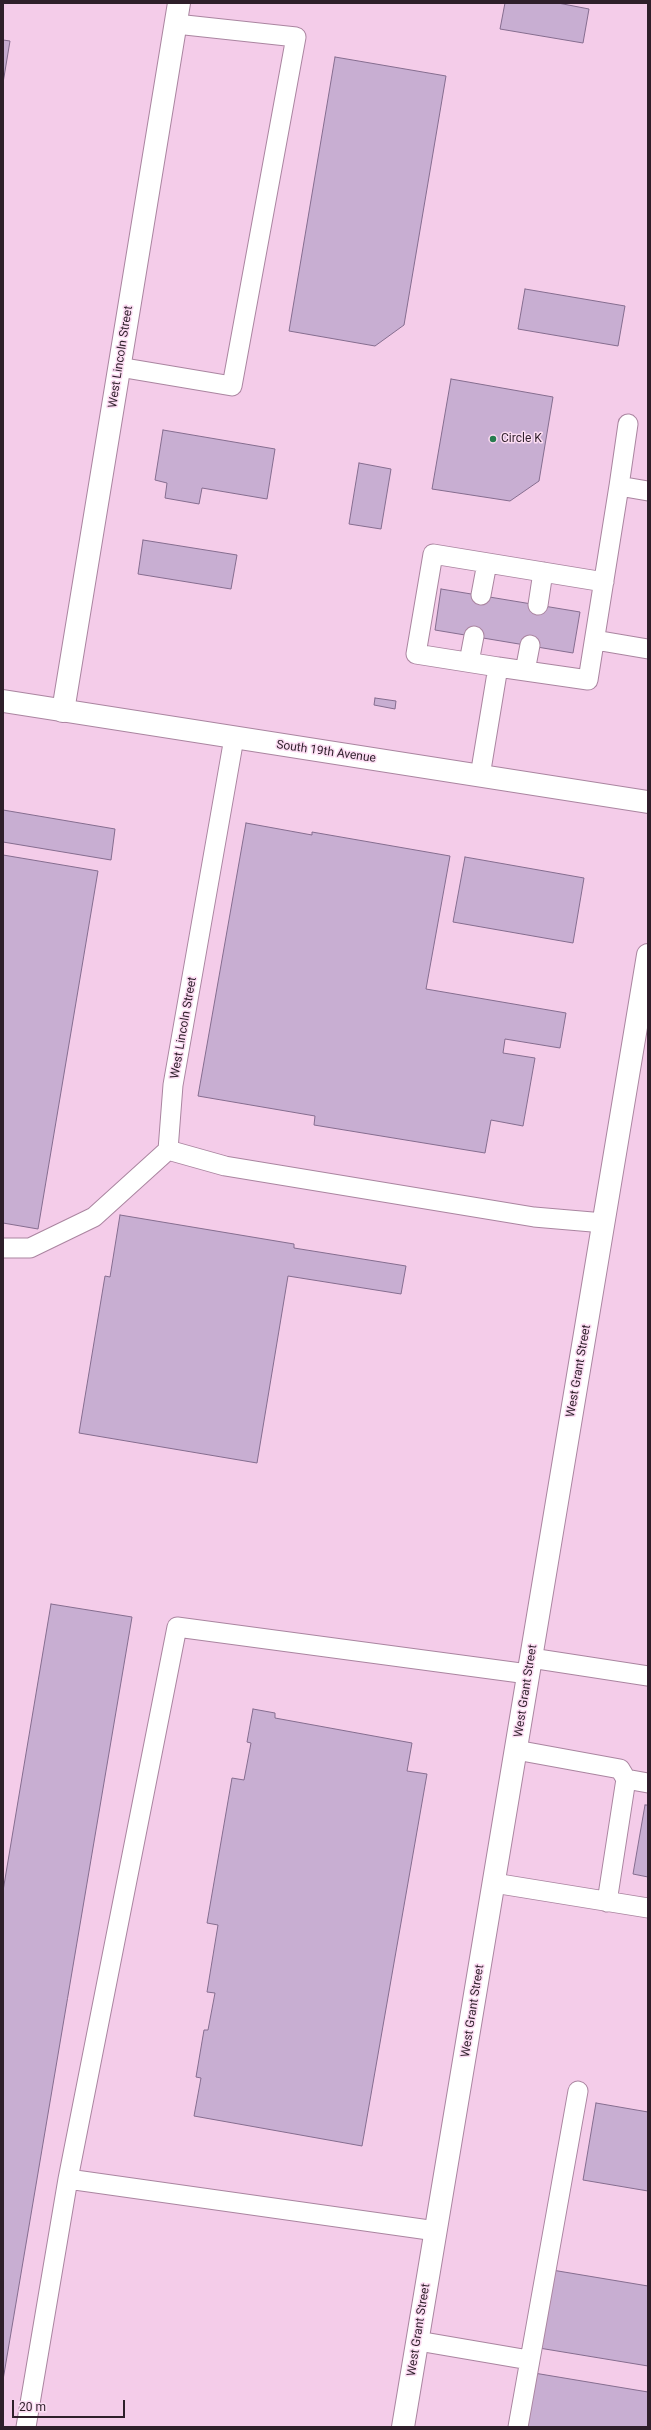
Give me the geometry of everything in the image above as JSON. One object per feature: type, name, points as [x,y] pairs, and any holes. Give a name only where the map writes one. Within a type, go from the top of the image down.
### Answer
[{"type":"main road","name":"West Lincoln Street","points":[[63,711],[178,13]]},
{"type":"main road","name":"South 19th Avenue","points":[[3,701],[648,802]]},
{"type":"main road","name":"West Grant Street","points":[[403,2427],[648,955]]},
{"type":"lane","points":[[119,367],[232,386],[296,37],[178,13]]},
{"type":"lane","points":[[604,582],[433,554],[416,654],[588,680],[595,640],[604,582],[618,486],[628,424]]},
{"type":"lane","points":[[618,486],[648,491]]},
{"type":"lane","points":[[482,595],[486,563]]},
{"type":"lane","points":[[538,605],[544,572]]},
{"type":"lane","points":[[469,662],[474,636]]},
{"type":"lane","points":[[595,640],[648,648]]},
{"type":"lane","points":[[525,671],[530,645]]},
{"type":"lane","points":[[480,776],[498,667]]},
{"type":"lane","name":"West Lincoln Street","points":[[168,1150],[173,1086],[234,738]]},
{"type":"lane","points":[[3,1248],[30,1248],[94,1217],[168,1150],[225,1166],[534,1217],[604,1223]]},
{"type":"lane","points":[[26,2427],[68,2179],[177,1627],[530,1666],[648,1676]]},
{"type":"lane","points":[[516,1750],[620,1769],[626,1779],[607,1902]]},
{"type":"lane","points":[[626,1779],[648,1783]]},
{"type":"lane","points":[[494,1883],[648,1908]]},
{"type":"lane","points":[[518,2427],[578,2091]]},
{"type":"lane","points":[[68,2179],[436,2231]]},
{"type":"lane","points":[[418,2341],[530,2360]]},
{"type":"building","points":[[505,3],[558,3],[589,9],[583,43],[500,29]]},
{"type":"building","points":[[3,40],[10,41],[3,83]]},
{"type":"building","points":[[335,57],[446,76],[404,325],[375,346],[289,331]]},
{"type":"building","points":[[525,289],[625,306],[618,346],[518,329]]},
{"type":"building","name":"Circle K","points":[[451,379],[553,397],[539,481],[510,501],[432,489]]},
{"type":"building","points":[[163,430],[275,449],[267,499],[202,488],[199,504],[165,498],[167,483],[155,480]]},
{"type":"building","points":[[359,463],[391,469],[381,529],[349,524]]},
{"type":"building","points":[[143,540],[237,555],[231,589],[138,574]]},
{"type":"building","points":[[441,589],[580,612],[573,653],[435,630]]},
{"type":"building","points":[[375,698],[396,701],[395,709],[374,705]]},
{"type":"building","points":[[3,810],[115,829],[111,860],[3,842]]},
{"type":"building","points":[[246,823],[312,835],[312,832],[450,856],[426,989],[566,1013],[560,1048],[505,1039],[503,1053],[535,1058],[523,1126],[491,1120],[485,1153],[314,1125],[315,1116],[198,1096]]},
{"type":"building","points":[[3,855],[98,871],[38,1229],[3,1223]]},
{"type":"building","points":[[465,857],[584,878],[573,943],[453,922]]},
{"type":"building","points":[[120,1215],[294,1244],[294,1248],[406,1266],[401,1294],[288,1276],[257,1463],[79,1433],[105,1276],[110,1277]]},
{"type":"building","points":[[51,1604],[132,1617],[3,2380],[3,1891]]},
{"type":"building","points":[[253,1709],[275,1713],[275,1718],[412,1743],[407,1771],[427,1774],[362,2146],[194,2116],[201,2078],[196,2077],[204,2030],[208,2030],[215,1993],[207,1992],[218,1925],[207,1923],[232,1778],[244,1780],[251,1743],[247,1742]]},
{"type":"building","points":[[645,1805],[648,1805],[648,1877],[633,1874]]},
{"type":"building","points":[[596,2103],[648,2112],[648,2191],[583,2180]]},
{"type":"building","points":[[552,2270],[648,2286],[648,2366],[539,2348]]},
{"type":"building","points":[[534,2373],[648,2392],[648,2427],[525,2427]]},
{"type":"place","name":"Circle K","points":[[493,439]]}]
